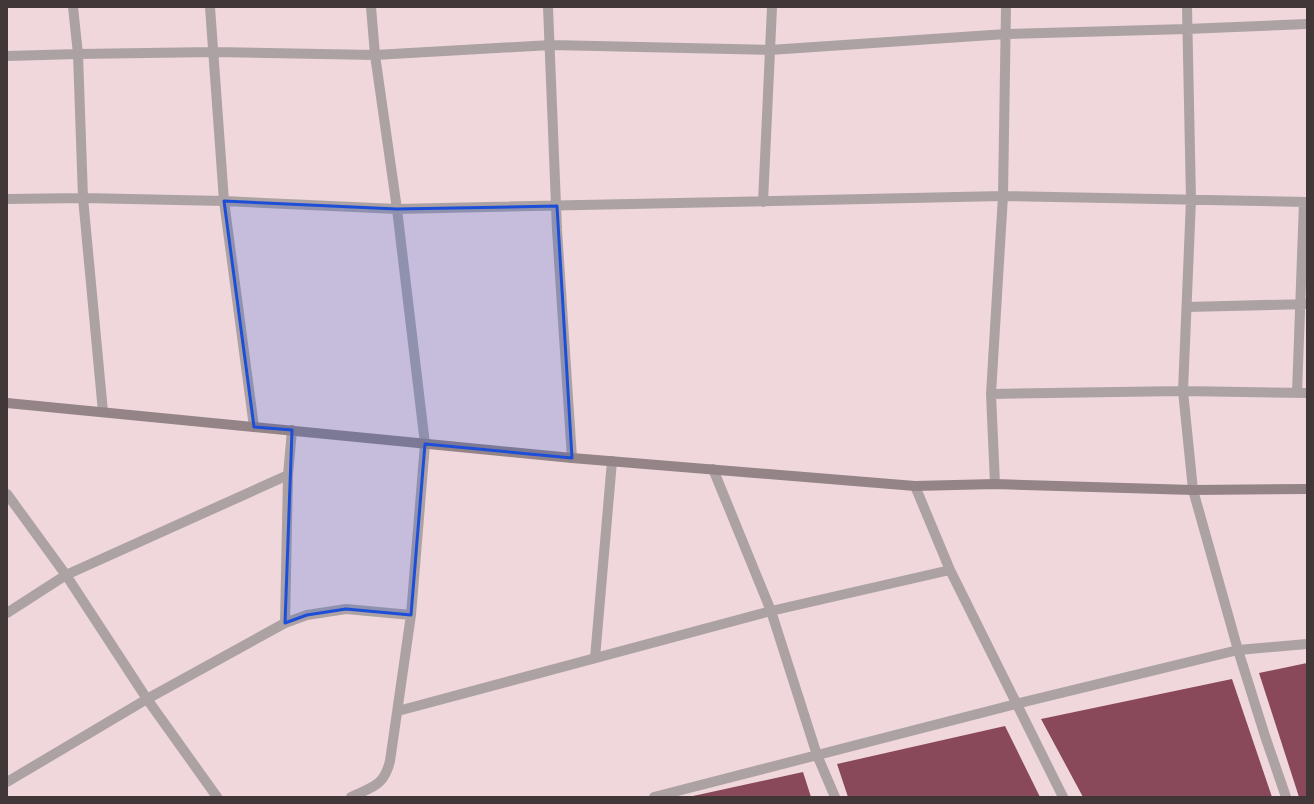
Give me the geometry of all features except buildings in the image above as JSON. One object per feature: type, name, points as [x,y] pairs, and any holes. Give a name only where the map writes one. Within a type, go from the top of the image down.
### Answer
[{"type":"main road","points":[[7,403],[572,458],[914,486],[995,484],[1193,490],[1307,489]]},
{"type":"street","points":[[73,7],[78,54],[83,198],[103,412]]},
{"type":"street","points":[[210,7],[224,201],[254,427]]},
{"type":"street","points":[[351,797],[380,783],[387,773],[390,761],[411,615],[425,444],[397,210],[375,55],[370,7]]},
{"type":"street","points":[[548,7],[557,230],[572,458]]},
{"type":"street","points":[[763,202],[772,7]]},
{"type":"street","points":[[995,484],[991,394],[1003,196],[1006,7]]},
{"type":"street","points":[[1186,7],[1191,200],[1183,391],[1193,490],[1238,650],[1286,797]]},
{"type":"street","points":[[7,56],[214,52],[375,55],[550,45],[770,50],[1006,34],[1307,24]]},
{"type":"street","points":[[7,199],[83,198],[224,201],[397,210],[1003,196],[1305,202],[1302,393],[1183,391],[991,394]]},
{"type":"street","points":[[1186,307],[1304,304]]},
{"type":"street","points":[[285,623],[288,475],[292,430]]},
{"type":"street","points":[[595,658],[612,461]]},
{"type":"street","points":[[713,469],[771,611],[817,755],[835,797]]},
{"type":"street","points":[[7,613],[66,575],[288,475]]},
{"type":"street","points":[[914,486],[950,570],[1062,797]]},
{"type":"street","points":[[7,494],[66,575],[147,698],[217,797]]},
{"type":"street","points":[[398,712],[771,611],[950,570]]},
{"type":"street","points":[[7,782],[147,698],[285,623],[306,615],[346,609],[411,615]]},
{"type":"street","points":[[654,797],[1016,704],[1238,650],[1307,644]]},
{"type":"highlighted area","points":[[224,201],[397,209],[557,206],[572,458],[425,444],[411,615],[346,609],[307,615],[285,623],[292,430],[254,427]]}]
